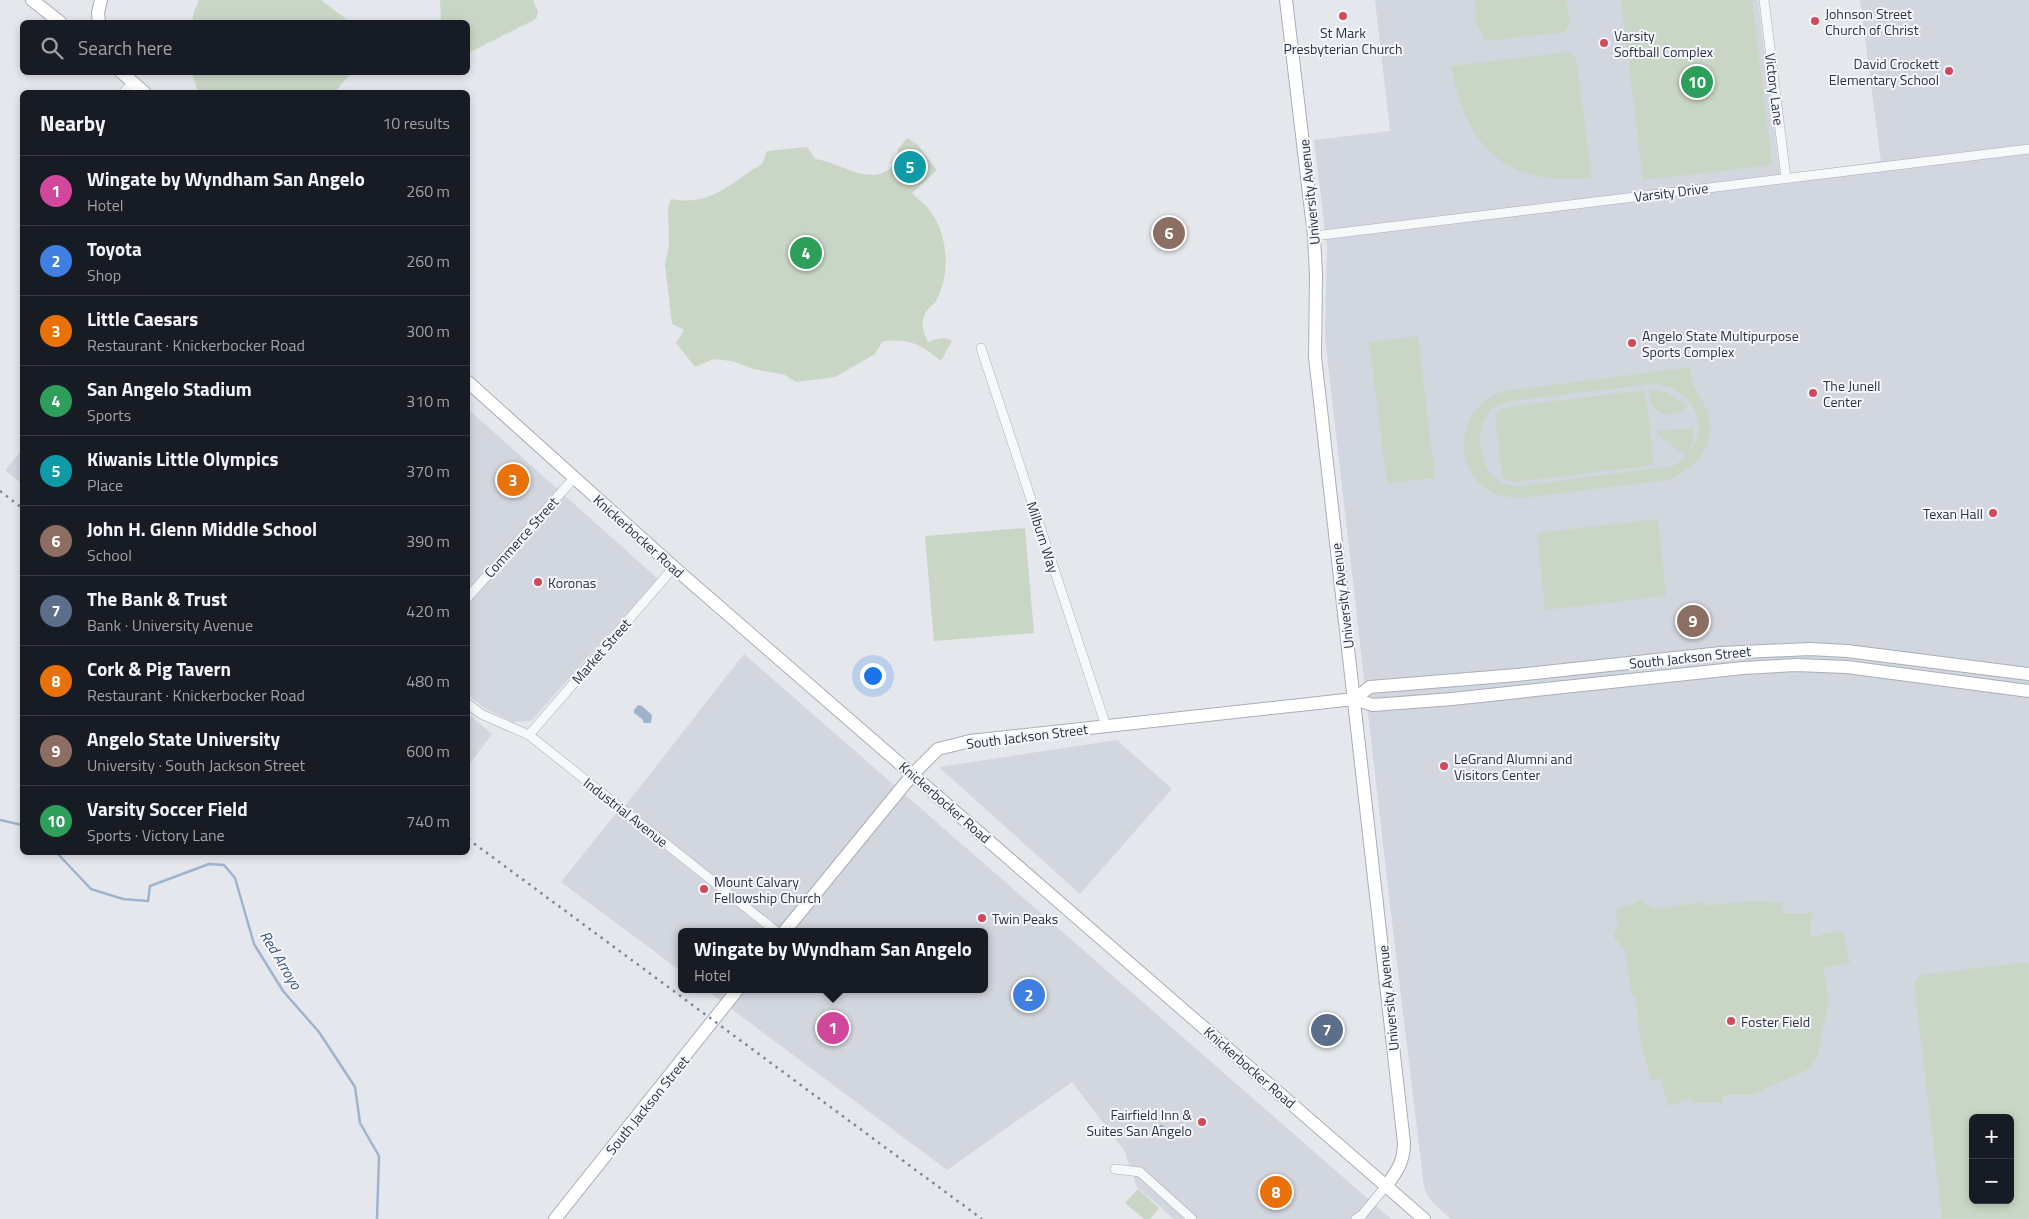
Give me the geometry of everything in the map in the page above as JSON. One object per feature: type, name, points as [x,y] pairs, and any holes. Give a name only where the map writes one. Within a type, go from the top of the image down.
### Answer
[{"type":"street","points":[[32,0],[57,20]]},
{"type":"street","points":[[99,20],[98,13],[101,0]]},
{"type":"street","name":"University Avenue","points":[[1286,0],[1314,236],[1316,275],[1315,357],[1404,1142],[1404,1155],[1398,1171],[1386,1186]]},
{"type":"street","name":"Victory Lane","points":[[1764,0],[1786,178]]},
{"type":"street","points":[[122,75],[129,88]]},
{"type":"street","name":"Varsity Drive","points":[[1314,236],[2029,148]]},
{"type":"street","name":"Milburn Way","points":[[981,348],[1106,726]]},
{"type":"street","name":"Knickerbocker Road","points":[[470,384],[674,567],[1424,1219]]},
{"type":"street","name":"Commerce Street","points":[[470,595],[575,477]]},
{"type":"street","name":"Market Street","points":[[528,735],[674,567]]},
{"type":"street","name":"South Jackson Street","points":[[1354,699],[1370,687],[1469,680],[1764,650],[1847,651],[2029,674]]},
{"type":"street","name":"South Jackson Street","points":[[787,928],[913,774],[938,749],[970,741],[1354,699],[1373,705],[1394,704],[1509,694],[1743,668],[1796,665],[1856,668],[2029,691]]},
{"type":"street","name":"Industrial Avenue","points":[[470,706],[481,714],[528,735],[772,928]]},
{"type":"street","name":"South Jackson Street","points":[[555,1219],[735,993]]},
{"type":"street","points":[[1115,1169],[1140,1172],[1192,1219]]},
{"type":"street","points":[[1356,1219],[1362,1215],[1386,1186]]},
{"type":"shaded area","points":[[1375,0],[1758,0],[1780,175],[1881,161],[1860,0],[2029,0],[2029,1219],[1451,1219],[1432,1202],[1424,1187],[1325,338],[1327,247],[1314,140],[1390,131]]},
{"type":"shaded area","points":[[470,411],[658,579],[531,721],[513,722],[486,709],[470,697]]},
{"type":"shaded area","points":[[20,452],[20,482],[5,470]]},
{"type":"shaded area","points":[[744,654],[1391,1219],[1174,1219],[1137,1187],[1124,1150],[1072,1082],[947,1170],[710,993],[988,993],[988,928],[678,928],[678,969],[561,882],[613,817],[629,801]]},
{"type":"shaded area","points":[[470,716],[492,734],[470,763]]},
{"type":"shaded area","points":[[1117,740],[1172,789],[1080,894],[939,767]]},
{"type":"green space","points":[[199,0],[321,0],[347,20],[192,20]]},
{"type":"green space","points":[[440,0],[533,0],[538,12],[536,19],[470,52],[470,20],[441,20]]},
{"type":"green space","points":[[1475,0],[1566,0],[1570,23],[1565,32],[1485,41],[1476,23]]},
{"type":"green space","points":[[1621,0],[1752,0],[1772,165],[1643,180]]},
{"type":"green space","points":[[1569,52],[1576,59],[1592,177],[1562,179],[1536,176],[1514,169],[1495,156],[1480,140],[1467,119],[1458,95],[1451,66]]},
{"type":"green space","points":[[193,75],[349,75],[337,90],[197,90]]},
{"type":"green space","points":[[907,138],[917,144],[937,170],[912,193],[927,207],[937,222],[946,255],[941,290],[936,301],[925,313],[923,326],[928,342],[943,338],[952,341],[941,361],[914,344],[891,341],[882,342],[875,354],[835,377],[796,382],[785,375],[754,369],[731,361],[714,359],[695,367],[676,343],[684,330],[672,324],[665,264],[669,246],[668,207],[671,199],[698,200],[720,192],[762,164],[767,151],[807,147],[815,159],[853,172],[872,175],[881,174],[897,163],[898,149]]},
{"type":"green space","points":[[1418,336],[1435,478],[1387,483],[1369,342]]},
{"type":"green space","points":[[1691,367],[1693,386],[1707,410],[1710,422],[1708,444],[1696,462],[1688,469],[1667,480],[1521,498],[1504,496],[1494,493],[1479,483],[1470,470],[1465,454],[1464,438],[1469,422],[1477,408],[1490,397],[1506,391]],"holes":[[[1652,384],[1669,387],[1682,394],[1692,404],[1697,417],[1698,430],[1695,443],[1686,456],[1673,466],[1522,486],[1502,483],[1490,473],[1486,466],[1481,448],[1481,430],[1488,414],[1492,409],[1501,405],[1511,401]]]},
{"type":"green space","points":[[1650,389],[1667,392],[1687,406],[1681,411],[1674,413],[1667,414],[1661,412],[1651,404],[1649,397]]},
{"type":"green space","points":[[1645,390],[1654,465],[1513,482],[1502,478],[1495,413],[1506,407]]},
{"type":"green space","points":[[1694,428],[1693,443],[1686,456],[1657,435],[1658,431]]},
{"type":"green space","points":[[1658,519],[1666,596],[1545,610],[1537,533]]},
{"type":"green space","points":[[1025,528],[1034,633],[934,641],[925,536]]},
{"type":"green space","name":"Foster Field","points":[[1641,900],[1655,909],[1705,902],[1706,906],[1750,901],[1783,903],[1782,913],[1813,913],[1810,933],[1814,938],[1823,934],[1843,931],[1850,963],[1823,968],[1829,999],[1817,1059],[1807,1070],[1751,1095],[1723,1095],[1723,1103],[1691,1103],[1690,1099],[1668,1106],[1661,1078],[1651,1081],[1641,1043],[1635,995],[1632,995],[1625,950],[1614,938],[1614,932],[1618,928],[1616,911],[1618,907]]},
{"type":"green space","points":[[2029,962],[2029,1219],[1942,1219],[1914,983],[1921,975]]},
{"type":"green space","points":[[1138,1189],[1159,1208],[1150,1219],[1144,1219],[1125,1203]]},
{"type":"water","points":[[638,705],[642,706],[652,715],[651,723],[644,723],[634,713]]},
{"type":"water","points":[[1161,1124],[1174,1134],[1169,1139],[1157,1129]]},
{"type":"waterway","name":"Red Arroyo","points":[[0,820],[20,825]]},
{"type":"waterway","name":"Red Arroyo","points":[[59,855],[91,889],[123,899],[148,901],[150,886],[209,864],[224,865],[235,878],[254,944],[283,991],[319,1032],[355,1087],[360,1123],[379,1156],[377,1219]]},
{"type":"railway","points":[[0,491],[20,506]]},
{"type":"railway","points":[[470,840],[982,1219]]},
{"type":"place","name":"St Mark Presbyterian Church","points":[[1343,16]]},
{"type":"place","name":"Johnson Street Church of Christ","points":[[1815,21]]},
{"type":"place","name":"Varsity Softball Complex","points":[[1604,43]]},
{"type":"place","name":"David Crockett Elementary School","points":[[1949,71]]},
{"type":"place","name":"Varsity Soccer Field","points":[[1697,82]]},
{"type":"place","name":"Kiwanis Little Olympics","points":[[910,167]]},
{"type":"place","name":"John H. Glenn Middle School","points":[[1169,233]]},
{"type":"place","name":"San Angelo Stadium","points":[[806,253]]},
{"type":"place","name":"Angelo State Multipurpose Sports Complex","points":[[1632,343]]},
{"type":"place","name":"The Junell Center","points":[[1813,393]]},
{"type":"place","name":"Little Caesars","points":[[513,480]]},
{"type":"place","name":"Texan Hall","points":[[1993,513]]},
{"type":"place","name":"Koronas","points":[[538,582]]},
{"type":"place","name":"Angelo State University","points":[[1693,621]]},
{"type":"place","name":"LeGrand Alumni and Visitors Center","points":[[1444,766]]},
{"type":"place","name":"Mount Calvary Fellowship Church","points":[[704,889]]},
{"type":"place","name":"Twin Peaks","points":[[982,918]]},
{"type":"place","name":"Toyota","points":[[1029,995]]},
{"type":"place","name":"Foster Field","points":[[1731,1021]]},
{"type":"place","name":"Wingate by Wyndham San Angelo","points":[[833,1028]]},
{"type":"place","name":"The Bank & Trust","points":[[1327,1030]]},
{"type":"place","name":"Fairfield Inn & Suites San Angelo","points":[[1202,1122]]},
{"type":"place","name":"Cork & Pig Tavern","points":[[1276,1192]]}]
